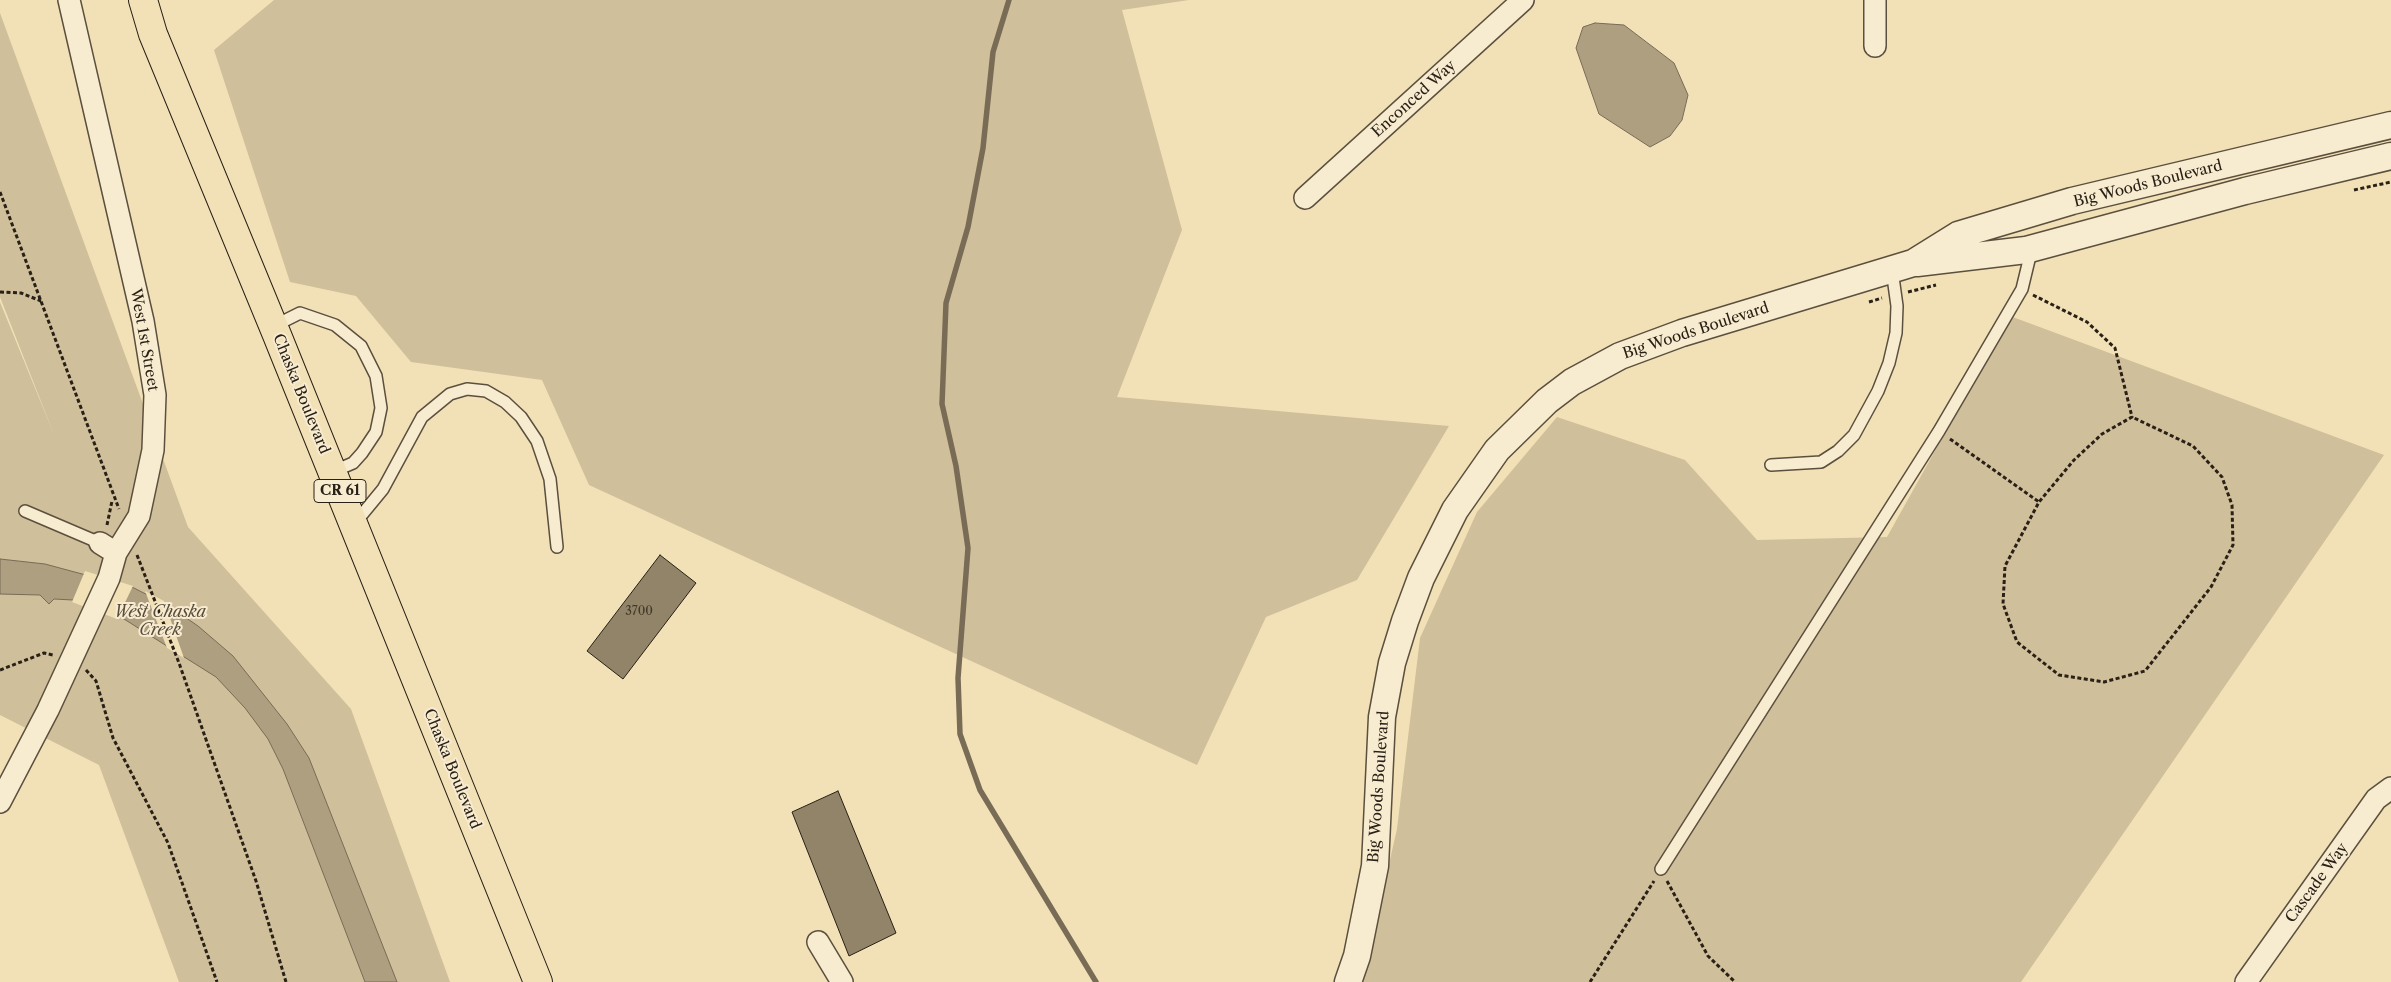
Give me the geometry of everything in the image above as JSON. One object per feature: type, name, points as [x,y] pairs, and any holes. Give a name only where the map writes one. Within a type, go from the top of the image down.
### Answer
[{"type":"main road","name":"Chaska Boulevard","points":[[143,0],[153,34],[274,326],[538,982]]},
{"type":"street","name":"West 1st Street","points":[[0,802],[48,710],[60,658],[92,613],[109,578],[108,548],[139,516],[153,450],[155,395],[143,321],[70,0]]},
{"type":"street","name":"Enconced Way","points":[[1305,198],[1523,0]]},
{"type":"street","points":[[1875,0],[1875,46]]},
{"type":"street","name":"Big Woods Boulevard","points":[[1903,267],[1958,235],[2072,201],[2391,126]]},
{"type":"street","name":"Big Woods Boulevard","points":[[1348,982],[1357,956],[1375,866],[1382,717],[1392,664],[1414,595],[1437,543],[1455,510],[1497,450],[1547,401],[1572,382],[1620,356],[1682,333],[1903,267],[2026,250],[2244,192],[2391,156]]},
{"type":"street","name":"Cascade Way","points":[[2246,982],[2376,799],[2391,788]]},
{"type":"street","points":[[818,942],[842,982]]},
{"type":"lane","points":[[1661,870],[1939,431],[2022,289],[2029,260],[2026,250]]},
{"type":"lane","points":[[1771,465],[1820,462],[1838,451],[1854,435],[1878,390],[1889,364],[1896,333],[1897,306],[1903,267]]},
{"type":"lane","points":[[274,326],[300,313],[336,325],[360,346],[376,376],[381,408],[376,432],[353,463],[332,472]]},
{"type":"lane","points":[[354,525],[383,489],[422,417],[450,394],[467,390],[486,391],[505,402],[522,417],[536,441],[550,479],[558,547]]},
{"type":"lane","points":[[26,511],[108,548]]},
{"type":"path","points":[[0,192],[109,479]]},
{"type":"path","points":[[2022,289],[2087,322],[2115,348],[2132,417]]},
{"type":"path","points":[[0,292],[21,293],[41,301]]},
{"type":"path","points":[[2132,417],[2193,446],[2222,477],[2232,506],[2233,545],[2211,587],[2145,671],[2104,682],[2059,675],[2017,642],[2003,604],[2004,566],[2040,502],[2074,460],[2102,434],[2132,417]]},
{"type":"path","points":[[1939,431],[2040,502]]},
{"type":"path","points":[[151,586],[256,881],[286,982]]},
{"type":"path","points":[[0,670],[44,653],[84,668],[96,681],[113,738],[168,843],[217,982]]},
{"type":"path","points":[[1590,982],[1661,870]]},
{"type":"path","points":[[1661,870],[1708,956],[1736,982]]},
{"type":"shaded area","points":[[274,0],[1189,0],[1122,10],[1182,230],[1117,397],[1449,426],[1357,580],[1266,617],[1197,765],[589,485],[542,380],[411,362],[356,296],[290,282],[214,50]]},
{"type":"shaded area","points":[[0,13],[188,527],[351,709],[450,982],[179,982],[99,765],[0,715],[0,302],[55,437],[0,297]]},
{"type":"shaded area","points":[[2010,316],[2384,455],[2021,982],[1362,982],[1397,829],[1420,638],[1477,512],[1557,417],[1685,460],[1757,540],[1887,537]]},
{"type":"water","points":[[1595,23],[1624,25],[1674,63],[1688,95],[1682,120],[1670,136],[1650,147],[1599,114],[1576,48],[1583,27]]},
{"type":"water","name":"West Chaska Creek","points":[[0,559],[45,564],[134,588],[169,606],[198,626],[233,656],[287,724],[309,758],[397,982],[365,982],[283,769],[268,739],[245,708],[216,677],[124,619],[73,600],[54,599],[49,604],[40,595],[0,594]]},
{"type":"pier","points":[[85,571],[133,586],[117,619],[72,602]]},
{"type":"pier","points":[[145,591],[164,601],[184,658],[167,648]]},
{"type":"building","points":[[660,555],[696,583],[623,679],[587,651]]},
{"type":"building","points":[[838,791],[896,933],[849,956],[792,812]]},
{"type":"waterway","points":[[1009,0],[993,52],[983,148],[968,227],[946,303],[942,404],[956,466],[968,548],[958,678],[960,734],[980,790],[1096,982]]}]
